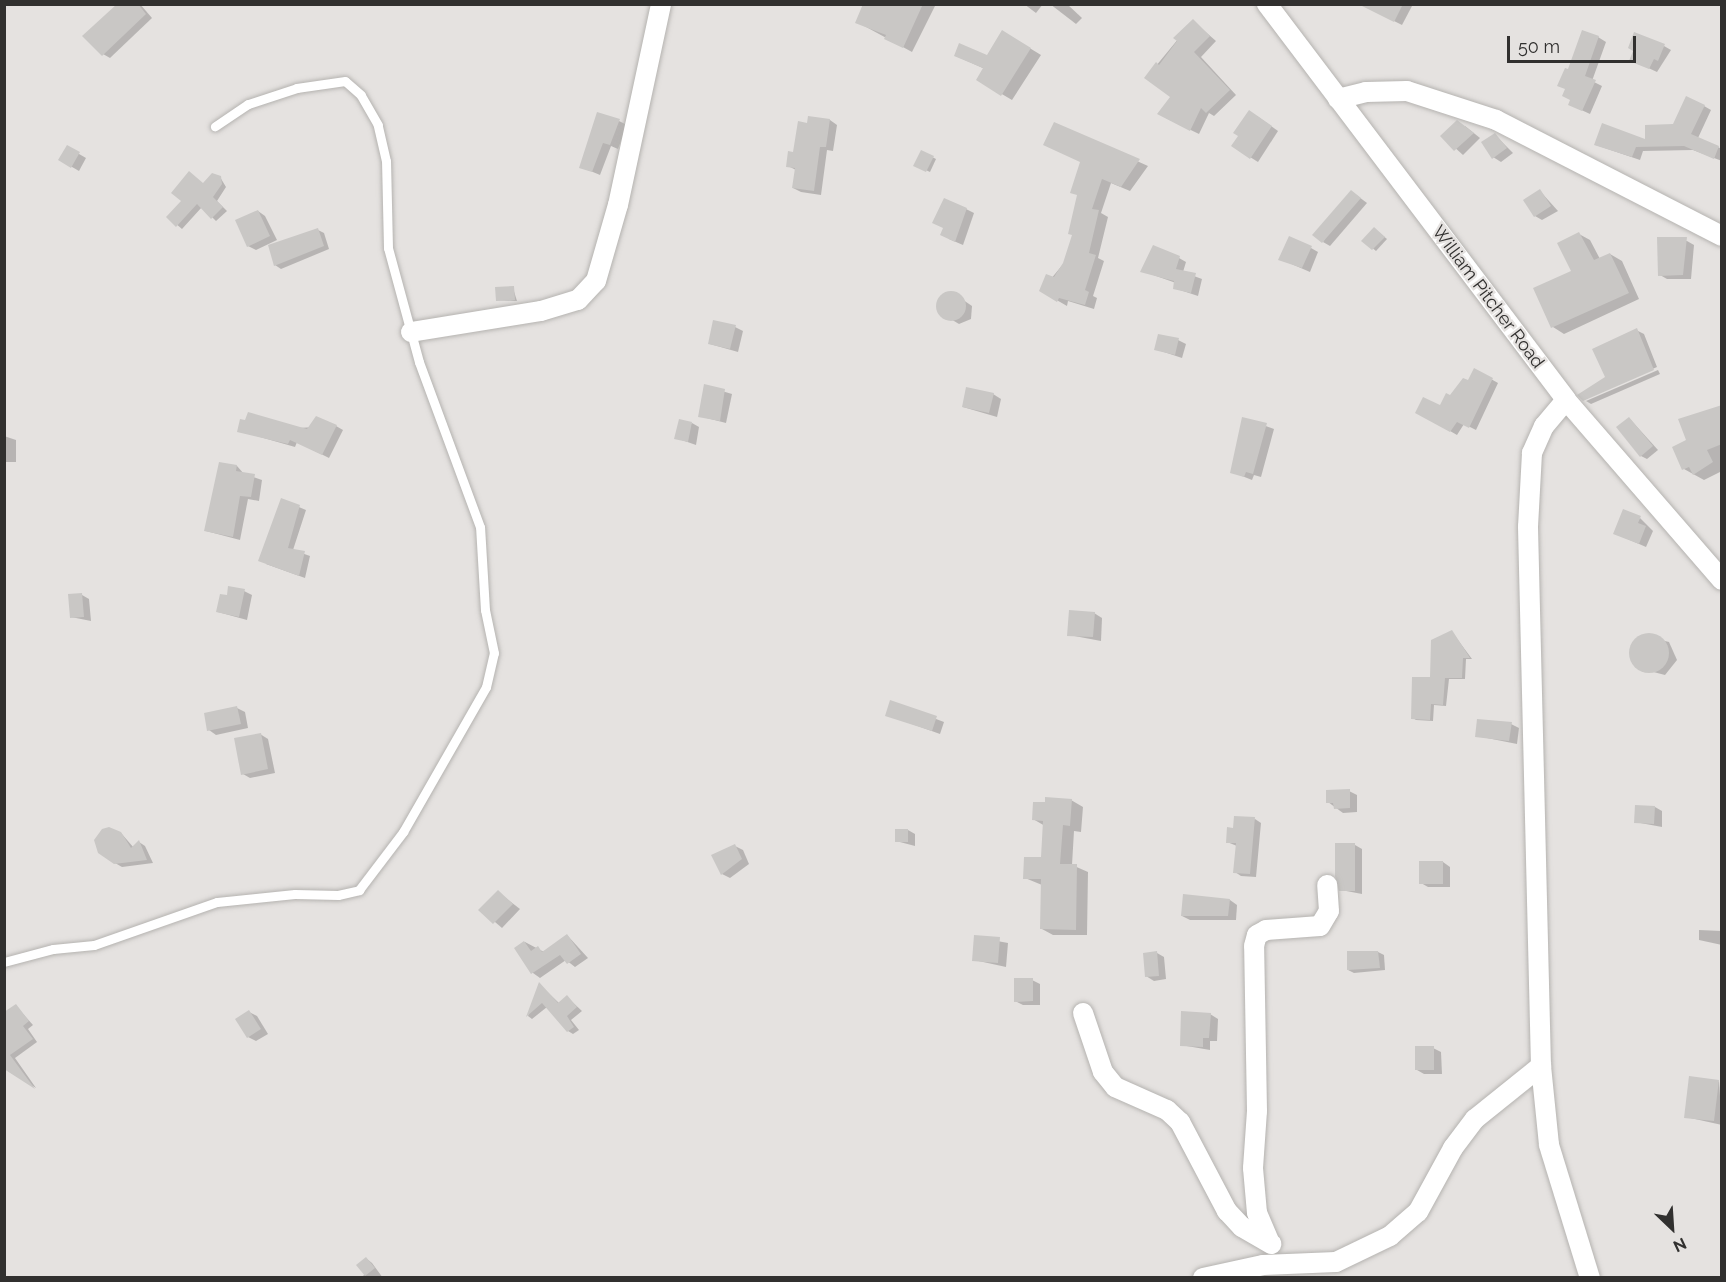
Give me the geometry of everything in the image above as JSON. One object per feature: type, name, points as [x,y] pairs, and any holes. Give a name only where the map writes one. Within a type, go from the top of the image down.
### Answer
[{"type":"street","points":[[411,332],[541,311],[578,300],[596,281],[618,205],[661,4]]},
{"type":"street","name":"William Pitcher Road","points":[[1277,9],[1338,99],[1566,400],[1722,580]]},
{"type":"street","points":[[1338,99],[1366,92],[1407,91],[1496,120],[1719,233]]},
{"type":"street","points":[[1566,400],[1544,426],[1532,453],[1528,527],[1541,1065],[1550,1145],[1590,1278]]},
{"type":"street","points":[[1287,1265],[1269,1241],[1257,1213],[1253,1168],[1257,1112],[1254,946],[1257,935],[1266,930],[1320,926],[1329,911],[1327,885]]},
{"type":"street","points":[[1083,1013],[1109,1079],[1115,1087],[1167,1110],[1180,1122],[1227,1211],[1242,1227],[1269,1241]]},
{"type":"street","points":[[1203,1278],[1263,1265],[1336,1262],[1390,1236],[1418,1212],[1453,1148],[1475,1119],[1541,1065]]},
{"type":"lane","points":[[4,962],[53,949],[94,945],[217,902],[295,894],[338,895],[359,890],[403,832],[486,687],[494,653],[485,610],[480,527],[411,332],[388,248],[386,161],[378,125],[361,95],[345,81],[297,88],[248,104],[215,126]]},
{"type":"building","points":[[117,4],[138,4],[146,14],[102,56],[82,36]]},
{"type":"building","points":[[863,4],[923,4],[903,48],[884,39],[886,35],[855,23]]},
{"type":"building","points":[[1358,4],[1403,4],[1394,22]]},
{"type":"building","points":[[1193,19],[1210,36],[1194,52],[1230,90],[1206,113],[1201,108],[1190,131],[1157,114],[1170,97],[1144,78],[1156,62],[1159,65],[1177,41],[1173,38]]},
{"type":"building","points":[[1002,30],[1031,48],[1001,96],[976,80],[983,68],[954,56],[959,43],[987,55]]},
{"type":"building","points":[[1582,30],[1599,36],[1585,76],[1596,80],[1582,111],[1568,105],[1570,100],[1562,96],[1565,89],[1557,86],[1565,68],[1568,69]]},
{"type":"building","points":[[1634,32],[1665,44],[1658,61],[1654,59],[1649,69],[1629,61],[1633,51],[1628,48]]},
{"type":"building","points":[[1686,96],[1705,105],[1691,134],[1719,146],[1714,159],[1684,146],[1636,147],[1632,157],[1594,145],[1602,123],[1645,139],[1645,125],[1673,124]]},
{"type":"building","points":[[1249,110],[1272,126],[1250,159],[1231,146],[1238,136],[1233,133]]},
{"type":"building","points":[[597,112],[620,119],[610,145],[603,143],[592,172],[579,168]]},
{"type":"building","points":[[808,116],[830,119],[826,147],[820,147],[814,191],[792,188],[795,168],[786,167],[788,151],[793,152],[798,121],[807,123]]},
{"type":"building","points":[[1457,120],[1474,133],[1454,151],[1440,136]]},
{"type":"building","points":[[1054,122],[1140,159],[1121,187],[1102,179],[1092,209],[1099,210],[1089,253],[1096,255],[1085,290],[1089,292],[1085,305],[1059,298],[1057,302],[1039,291],[1046,274],[1054,277],[1063,263],[1072,235],[1068,234],[1077,195],[1070,193],[1080,162],[1043,145]]},
{"type":"building","points":[[1495,133],[1507,148],[1492,159],[1481,142]]},
{"type":"building","points":[[67,145],[80,152],[71,168],[58,160]]},
{"type":"building","points":[[921,150],[934,156],[926,172],[913,166]]},
{"type":"building","points":[[189,171],[203,183],[212,173],[221,176],[222,184],[213,197],[223,207],[211,219],[197,204],[176,227],[166,217],[181,201],[171,193]]},
{"type":"building","points":[[1540,189],[1551,206],[1534,217],[1523,200]]},
{"type":"building","points":[[1351,190],[1361,198],[1322,243],[1312,235]]},
{"type":"building","points":[[944,198],[967,208],[955,242],[940,235],[943,228],[932,223]]},
{"type":"building","points":[[258,210],[270,236],[247,247],[235,220]]},
{"type":"building","points":[[1374,227],[1385,237],[1372,250],[1361,241]]},
{"type":"building","points":[[318,228],[324,246],[274,266],[268,245]]},
{"type":"building","points":[[1579,232],[1594,260],[1610,253],[1629,293],[1551,328],[1533,288],[1571,271],[1557,243]]},
{"type":"building","points":[[1289,236],[1312,246],[1302,268],[1278,260]]},
{"type":"building","points":[[1657,237],[1687,237],[1683,275],[1658,276]]},
{"type":"building","points":[[1153,245],[1180,256],[1176,269],[1196,273],[1191,293],[1173,289],[1174,281],[1140,272]]},
{"type":"building","points":[[514,286],[515,300],[496,301],[495,287]]},
{"type":"building","points":[[951,291],[961,296],[966,306],[961,316],[951,321],[941,316],[936,306],[941,296]]},
{"type":"building","points":[[713,320],[736,325],[730,349],[708,344]]},
{"type":"building","points":[[1637,328],[1654,370],[1583,401],[1577,395],[1605,377],[1592,349]]},
{"type":"building","points":[[1158,334],[1179,338],[1175,355],[1154,350]]},
{"type":"building","points":[[1474,368],[1493,378],[1469,428],[1457,422],[1450,432],[1415,413],[1423,397],[1440,405],[1446,393],[1450,395],[1463,378],[1468,380]]},
{"type":"building","points":[[704,384],[725,389],[720,421],[698,417]]},
{"type":"building","points":[[966,387],[994,393],[989,413],[962,407]]},
{"type":"building","points":[[1722,405],[1722,444],[1707,450],[1713,462],[1693,475],[1689,467],[1682,470],[1672,447],[1686,440],[1678,419]]},
{"type":"building","points":[[248,412],[307,429],[316,416],[337,425],[322,455],[290,440],[288,444],[237,432],[240,419],[245,420]]},
{"type":"building","points":[[1242,417],[1267,423],[1253,474],[1246,472],[1244,477],[1230,473]]},
{"type":"building","points":[[1629,417],[1653,446],[1640,457],[1616,427]]},
{"type":"building","points":[[679,419],[692,422],[688,442],[674,439]]},
{"type":"building","points":[[219,462],[237,465],[236,471],[255,474],[251,497],[240,496],[233,537],[204,531]]},
{"type":"building","points":[[281,498],[300,505],[288,548],[305,551],[299,576],[258,561]]},
{"type":"building","points":[[1623,509],[1641,516],[1638,523],[1646,526],[1639,544],[1613,534]]},
{"type":"building","points":[[228,586],[245,589],[239,617],[216,612],[220,594],[227,595]]},
{"type":"building","points":[[82,593],[84,617],[70,618],[68,594]]},
{"type":"building","points":[[1069,610],[1095,612],[1093,637],[1067,636]]},
{"type":"building","points":[[1452,630],[1470,658],[1463,658],[1462,678],[1445,678],[1443,705],[1431,704],[1430,720],[1411,719],[1412,677],[1430,677],[1431,640]]},
{"type":"building","points":[[1649,633],[1657,634],[1663,639],[1668,645],[1668,661],[1663,667],[1657,672],[1649,673],[1641,672],[1635,667],[1630,661],[1629,653],[1630,645],[1635,639],[1641,634]]},
{"type":"building","points":[[890,700],[937,716],[932,731],[885,716]]},
{"type":"building","points":[[237,706],[241,724],[207,731],[204,713]]},
{"type":"building","points":[[1477,719],[1512,722],[1509,741],[1475,737]]},
{"type":"building","points":[[261,733],[268,769],[241,775],[234,738]]},
{"type":"building","points":[[1350,789],[1350,808],[1334,809],[1333,803],[1326,803],[1326,790]]},
{"type":"building","points":[[1045,797],[1072,799],[1070,826],[1063,825],[1060,864],[1077,864],[1076,930],[1040,929],[1041,879],[1023,879],[1024,857],[1041,857],[1043,821],[1032,820],[1033,802],[1045,802]]},
{"type":"building","points":[[1635,805],[1655,806],[1654,824],[1634,823]]},
{"type":"building","points":[[1234,816],[1255,817],[1250,874],[1233,873],[1236,843],[1226,843],[1227,827],[1233,828]]},
{"type":"building","points":[[109,827],[121,832],[131,848],[139,840],[147,860],[114,864],[98,853],[94,840],[102,829]]},
{"type":"building","points":[[895,829],[908,829],[908,842],[895,842]]},
{"type":"building","points":[[1335,843],[1355,843],[1355,891],[1339,891],[1335,876]]},
{"type":"building","points":[[735,844],[742,859],[721,875],[711,855]]},
{"type":"building","points":[[1419,861],[1443,861],[1443,884],[1419,884]]},
{"type":"building","points":[[498,890],[513,904],[493,924],[478,910]]},
{"type":"building","points":[[1183,894],[1230,899],[1228,916],[1181,916]]},
{"type":"building","points":[[567,934],[581,954],[567,964],[560,955],[531,974],[514,948],[524,941],[531,951],[538,946],[542,952]]},
{"type":"building","points":[[974,935],[1000,937],[998,963],[972,961]]},
{"type":"building","points":[[1157,951],[1159,976],[1145,977],[1143,953]]},
{"type":"building","points":[[1347,951],[1378,951],[1380,968],[1347,970]]},
{"type":"building","points":[[1014,978],[1033,978],[1033,1001],[1014,1002]]},
{"type":"building","points":[[539,982],[558,1003],[567,995],[577,1007],[567,1016],[574,1027],[567,1032],[542,1003],[526,1017]]},
{"type":"building","points":[[16,1004],[29,1021],[23,1026],[33,1039],[10,1055],[35,1089],[4,1069],[4,1012]]},
{"type":"building","points":[[249,1010],[261,1029],[247,1038],[235,1019]]},
{"type":"building","points":[[1181,1011],[1211,1013],[1209,1038],[1203,1038],[1203,1047],[1180,1046]]},
{"type":"building","points":[[1415,1046],[1434,1046],[1434,1070],[1415,1070]]},
{"type":"building","points":[[1689,1076],[1719,1080],[1714,1121],[1684,1118]]},
{"type":"building","points":[[366,1257],[375,1268],[365,1276],[356,1265]]}]
